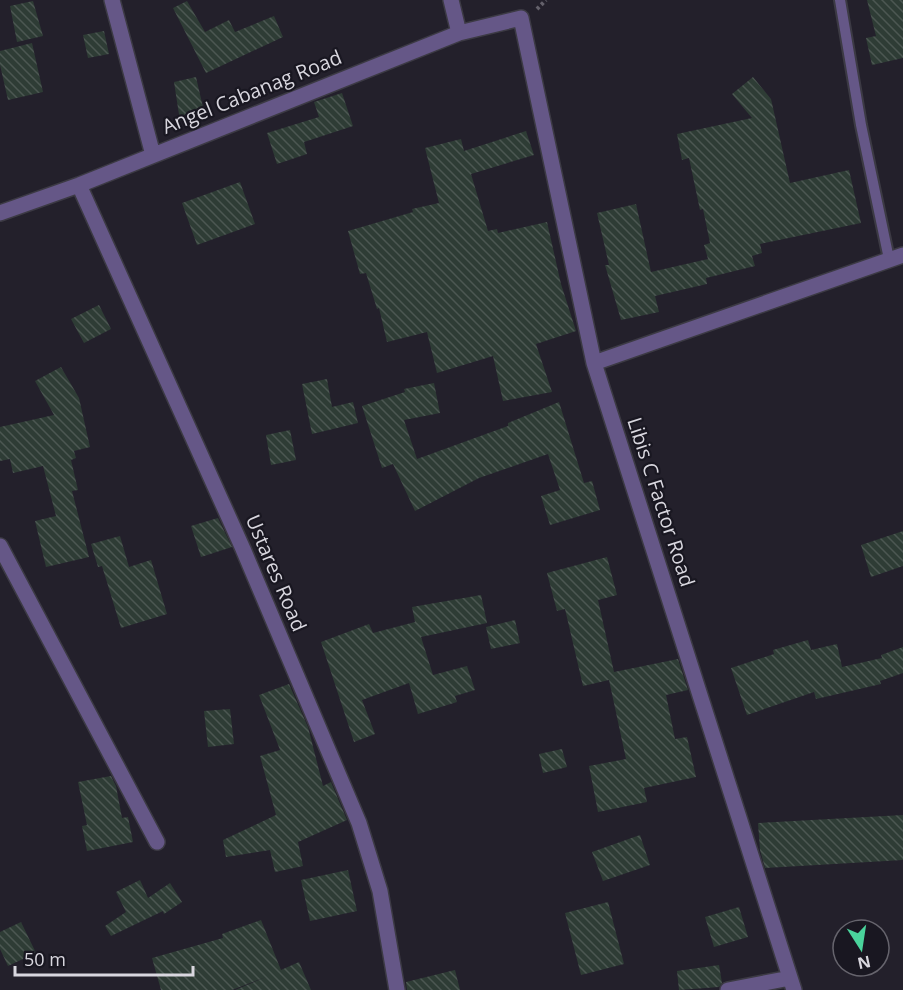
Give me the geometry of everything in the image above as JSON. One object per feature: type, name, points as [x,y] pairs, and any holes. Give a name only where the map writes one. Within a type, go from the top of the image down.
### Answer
[{"type":"street","points":[[112,0],[153,155]]},
{"type":"street","points":[[451,0],[459,33]]},
{"type":"street","name":"Angel Cabanag Road","points":[[0,213],[79,185],[459,33],[521,18]]},
{"type":"street","name":"Libis C Factor Road","points":[[521,18],[594,363],[792,984]]},
{"type":"street","name":"Ustares Road","points":[[79,185],[238,538],[359,823],[380,891],[397,990]]},
{"type":"street","points":[[594,363],[896,257]]},
{"type":"street","points":[[0,546],[157,842]]},
{"type":"street","points":[[728,990],[792,984]]},
{"type":"lane","points":[[840,0],[861,125],[896,257]]},
{"type":"building","points":[[867,0],[903,0],[903,58],[872,65],[866,38],[876,36]]},
{"type":"building","points":[[33,1],[43,36],[17,42],[10,6]]},
{"type":"building","points":[[187,1],[205,32],[229,20],[235,32],[274,16],[283,37],[206,73],[173,8]]},
{"type":"building","points":[[104,31],[109,54],[88,58],[83,35]]},
{"type":"building","points":[[32,43],[43,92],[8,100],[0,65],[0,51]]},
{"type":"building","points":[[196,77],[205,116],[180,121],[174,82]]},
{"type":"building","points":[[753,77],[771,99],[790,183],[849,170],[861,223],[760,244],[762,253],[752,256],[755,266],[706,278],[707,284],[655,296],[659,312],[621,320],[605,265],[609,265],[597,213],[636,204],[651,272],[708,259],[704,245],[710,243],[703,209],[700,210],[689,158],[682,160],[677,134],[752,118],[732,94]]},
{"type":"building","points":[[342,93],[353,126],[304,142],[307,154],[277,164],[267,133],[319,117],[314,102]]},
{"type":"building","points":[[526,131],[534,155],[471,174],[488,231],[497,229],[498,233],[547,222],[561,284],[576,331],[536,344],[552,392],[503,401],[493,356],[437,373],[427,332],[387,342],[379,308],[377,309],[366,273],[360,274],[348,231],[413,212],[412,209],[439,203],[425,148],[461,139],[464,151]]},
{"type":"building","points":[[240,182],[255,224],[197,245],[182,203]]},
{"type":"building","points":[[99,305],[111,329],[84,343],[71,319]]},
{"type":"building","points":[[61,367],[79,398],[90,447],[74,451],[76,458],[71,460],[78,490],[72,491],[89,557],[46,567],[35,521],[56,516],[43,466],[13,473],[10,459],[0,461],[0,427],[54,415],[35,381]]},
{"type":"building","points":[[327,379],[332,407],[353,402],[358,423],[312,434],[302,384]]},
{"type":"building","points":[[434,383],[440,413],[404,420],[417,459],[508,426],[508,423],[559,402],[584,483],[592,481],[600,510],[550,525],[541,496],[560,490],[548,454],[479,478],[415,511],[393,464],[382,468],[362,406],[405,392],[404,389]]},
{"type":"building","points":[[290,430],[296,460],[271,465],[266,435]]},
{"type":"building","points":[[218,518],[232,547],[201,557],[191,526]]},
{"type":"building","points":[[903,531],[903,566],[871,577],[861,545]]},
{"type":"building","points":[[120,536],[129,567],[151,560],[167,614],[121,628],[102,566],[98,567],[91,544]]},
{"type":"building","points":[[607,557],[617,595],[598,600],[614,672],[678,659],[688,690],[666,695],[675,739],[687,737],[696,777],[644,788],[647,802],[598,812],[589,766],[626,759],[609,680],[583,686],[565,609],[557,611],[547,573]]},
{"type":"building","points":[[481,595],[487,623],[421,637],[433,675],[467,666],[475,690],[455,696],[457,702],[418,714],[409,683],[362,700],[375,734],[354,742],[321,642],[369,624],[373,633],[415,622],[412,607]]},
{"type":"building","points":[[515,620],[520,643],[491,649],[486,627]]},
{"type":"building","points":[[808,640],[811,650],[837,644],[842,667],[882,658],[881,655],[903,647],[903,673],[880,681],[881,684],[816,699],[814,692],[747,715],[731,668],[774,654],[773,650]]},
{"type":"building","points":[[289,684],[308,727],[323,786],[331,782],[347,820],[298,842],[303,866],[275,872],[270,850],[226,857],[223,840],[276,815],[260,756],[280,750],[259,695]]},
{"type":"building","points":[[230,709],[234,744],[208,747],[204,711]]},
{"type":"building","points":[[562,749],[567,767],[543,773],[539,754]]},
{"type":"building","points":[[111,776],[116,786],[122,818],[128,817],[133,842],[87,851],[82,826],[87,825],[78,782]]},
{"type":"building","points":[[903,815],[903,860],[765,868],[760,850],[758,823]]},
{"type":"building","points":[[640,835],[650,865],[603,881],[592,852]]},
{"type":"building","points":[[348,870],[357,911],[310,921],[301,880]]},
{"type":"building","points":[[140,880],[148,898],[170,883],[182,902],[164,914],[163,911],[111,936],[105,926],[126,912],[116,892]]},
{"type":"building","points":[[608,902],[624,964],[581,975],[565,913]]},
{"type":"building","points":[[739,907],[748,937],[714,947],[705,917]]},
{"type":"building","points":[[261,920],[281,970],[299,962],[311,990],[235,990],[266,977],[232,990],[161,990],[152,958],[223,938],[222,934]]},
{"type":"building","points":[[21,922],[36,953],[8,966],[0,949],[0,932]]},
{"type":"building","points":[[719,965],[722,983],[719,987],[679,990],[677,971]]},
{"type":"building","points":[[455,970],[460,990],[407,990],[406,982]]}]
